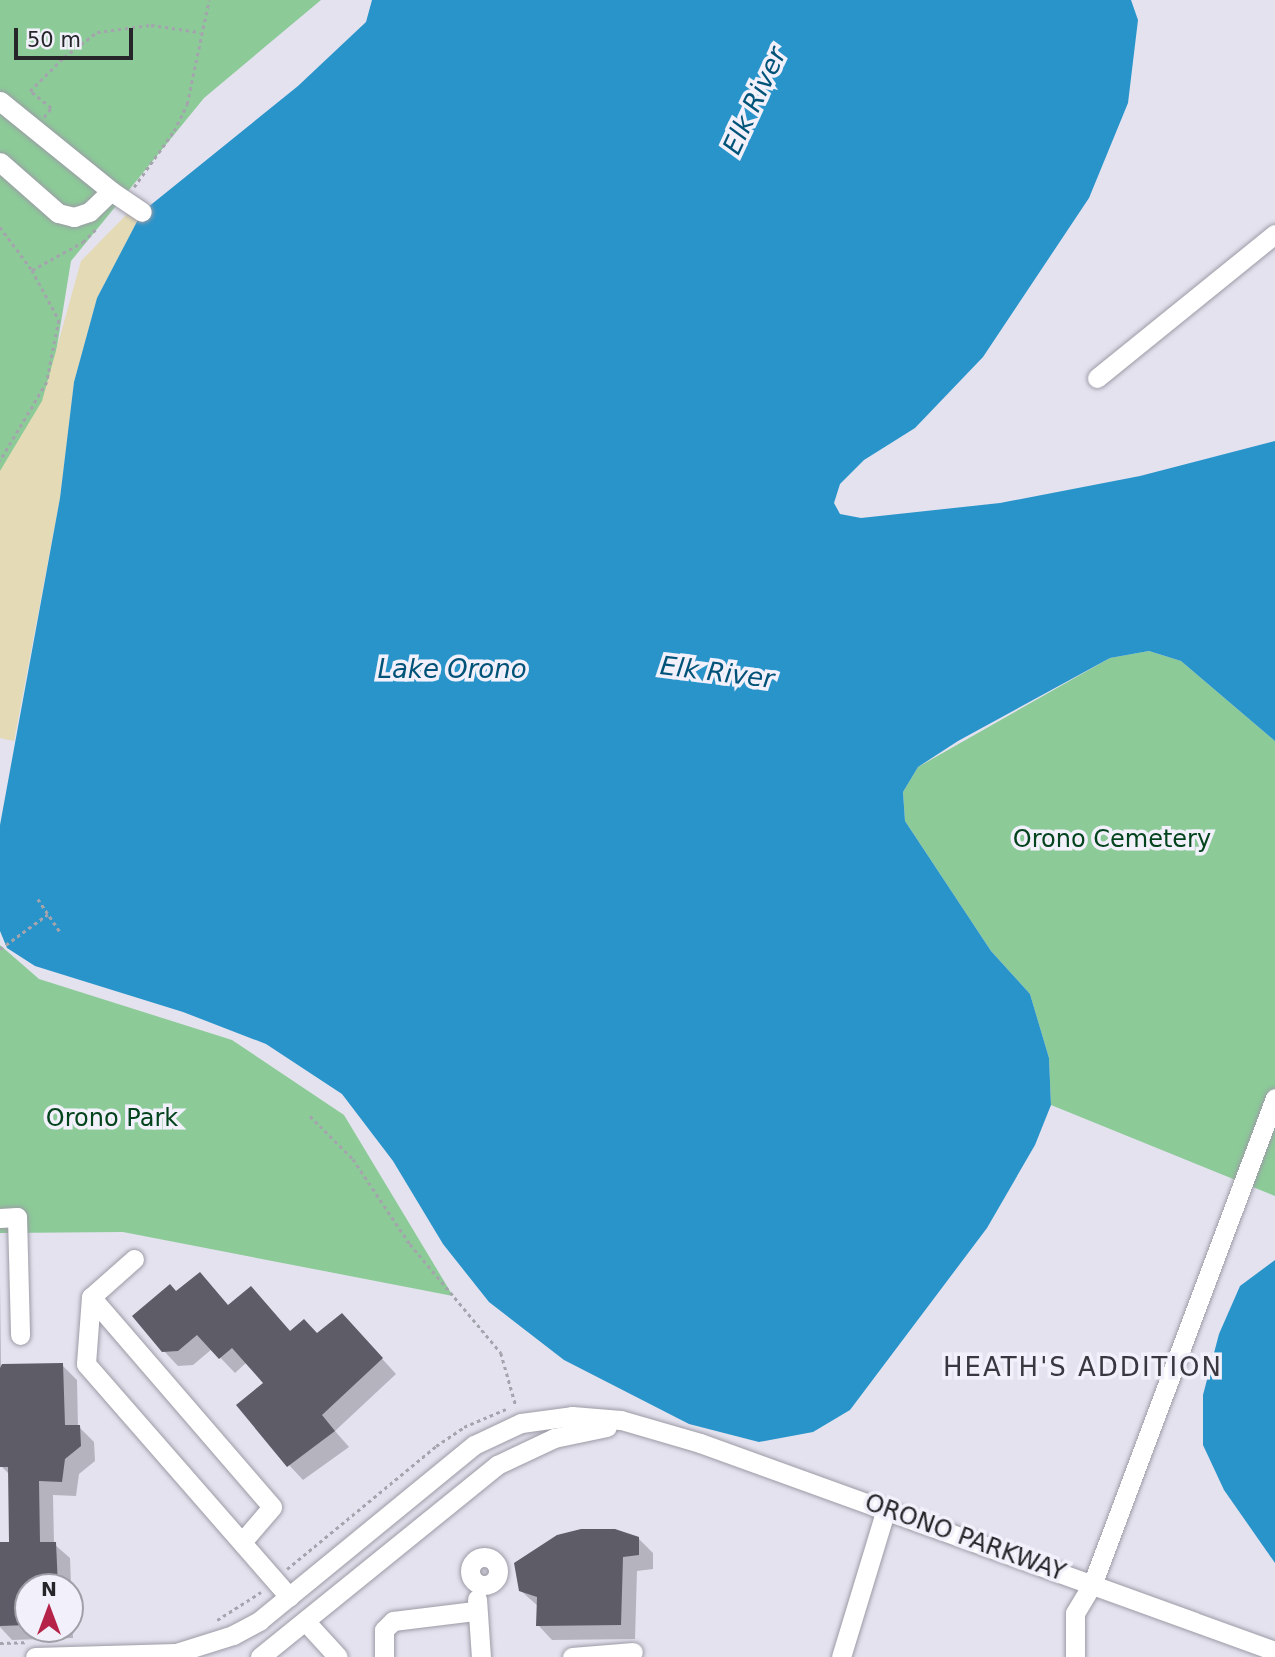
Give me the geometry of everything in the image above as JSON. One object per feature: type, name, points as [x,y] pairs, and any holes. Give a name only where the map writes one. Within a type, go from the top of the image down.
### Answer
[{"type":"street","points":[[0,101],[111,191],[142,212]]},
{"type":"street","points":[[0,162],[58,213],[74,217],[89,212],[111,191]]},
{"type":"street","points":[[1097,378],[1275,234]]},
{"type":"street","points":[[1075,1657],[1074,1613],[1092,1585],[1275,1098]]},
{"type":"street","points":[[0,1218],[18,1217],[20,1335]]},
{"type":"street","points":[[134,1259],[91,1297],[86,1364],[289,1597]]},
{"type":"street","points":[[91,1297],[272,1507],[242,1542]]},
{"type":"street","points":[[31,1650],[176,1655],[233,1635],[289,1597],[452,1460],[497,1432],[521,1423],[572,1416],[654,1429]]},
{"type":"street","points":[[260,1657],[306,1622],[469,1485],[507,1459],[580,1430],[654,1429]]},
{"type":"street","name":"ORONO PARKWAY","points":[[654,1429],[886,1509],[1275,1651]]},
{"type":"street","points":[[841,1657],[886,1509]]},
{"type":"street","points":[[479,1584],[474,1611],[481,1657]]},
{"type":"street","points":[[384,1657],[384,1630],[393,1621],[474,1611]]},
{"type":"street","points":[[306,1622],[338,1657]]},
{"type":"street","points":[[572,1657],[633,1652]]},
{"type":"path","points":[[132,190],[174,131],[187,104],[200,32],[209,0]]},
{"type":"path","points":[[51,108],[30,91],[64,57],[97,33],[151,25],[200,32]]},
{"type":"path","points":[[32,270],[83,242],[99,226]]},
{"type":"path","points":[[0,227],[32,270],[59,320],[47,382],[0,461]]},
{"type":"path","points":[[38,899],[60,932]]},
{"type":"path","points":[[0,949],[48,914]]},
{"type":"path","points":[[206,1626],[248,1603],[436,1446],[486,1415],[518,1405],[501,1353],[410,1244],[352,1159],[310,1116]]},
{"type":"path","points":[[0,1643],[31,1650]]},
{"type":"green space","points":[[0,0],[321,0],[204,98],[71,261],[0,696]]},
{"type":"green space","name":"Orono Cemetery","points":[[1149,651],[1181,661],[1275,741],[1275,1196],[1051,1105],[1049,1058],[1030,994],[991,951],[905,821],[903,792],[918,767],[1110,658]]},
{"type":"green space","name":"Orono Park","points":[[0,945],[39,979],[232,1040],[344,1115],[453,1296],[123,1232],[0,1233]]},
{"type":"sand","points":[[130,211],[139,218],[97,298],[74,382],[60,498],[14,741],[0,738],[0,471],[42,401],[81,261]]},
{"type":"water","name":"Lake Orono","points":[[372,0],[1131,0],[1138,20],[1128,103],[1089,198],[983,357],[915,428],[864,460],[840,484],[834,503],[840,514],[861,518],[1000,503],[1140,476],[1275,441],[1275,741],[1181,661],[1149,651],[1110,658],[958,741],[918,767],[903,792],[905,821],[991,951],[1030,994],[1049,1058],[1051,1105],[1035,1145],[987,1228],[850,1410],[813,1432],[759,1442],[689,1424],[564,1360],[489,1302],[443,1244],[393,1161],[342,1094],[266,1044],[183,1012],[35,966],[7,948],[0,931],[0,825],[60,498],[74,382],[97,298],[142,212],[298,86],[366,22]]},
{"type":"water","points":[[1275,1260],[1275,1563],[1224,1490],[1203,1445],[1203,1395],[1219,1334],[1240,1286]]},
{"type":"building","points":[[200,1272],[228,1305],[251,1286],[290,1331],[304,1319],[317,1333],[342,1313],[383,1358],[322,1415],[335,1431],[287,1467],[236,1405],[263,1383],[232,1348],[219,1359],[197,1335],[178,1351],[162,1352],[132,1316],[170,1284],[176,1291]]},
{"type":"building","points":[[63,1363],[65,1425],[80,1425],[81,1446],[65,1459],[62,1482],[39,1481],[40,1542],[56,1542],[57,1573],[14,1573],[14,1626],[0,1626],[0,1542],[9,1542],[8,1467],[0,1467],[2,1364]]},
{"type":"building","points":[[581,1529],[615,1529],[639,1537],[639,1555],[623,1557],[621,1625],[536,1626],[537,1597],[519,1591],[514,1563],[557,1535]]},
{"type":"district","name":"HEATH'S ADDITION","points":[[1083,1368]]},
{"type":"water label","name":"Elk River","points":[[755,101]]},
{"type":"water label","name":"Elk River","points":[[717,673]]}]
